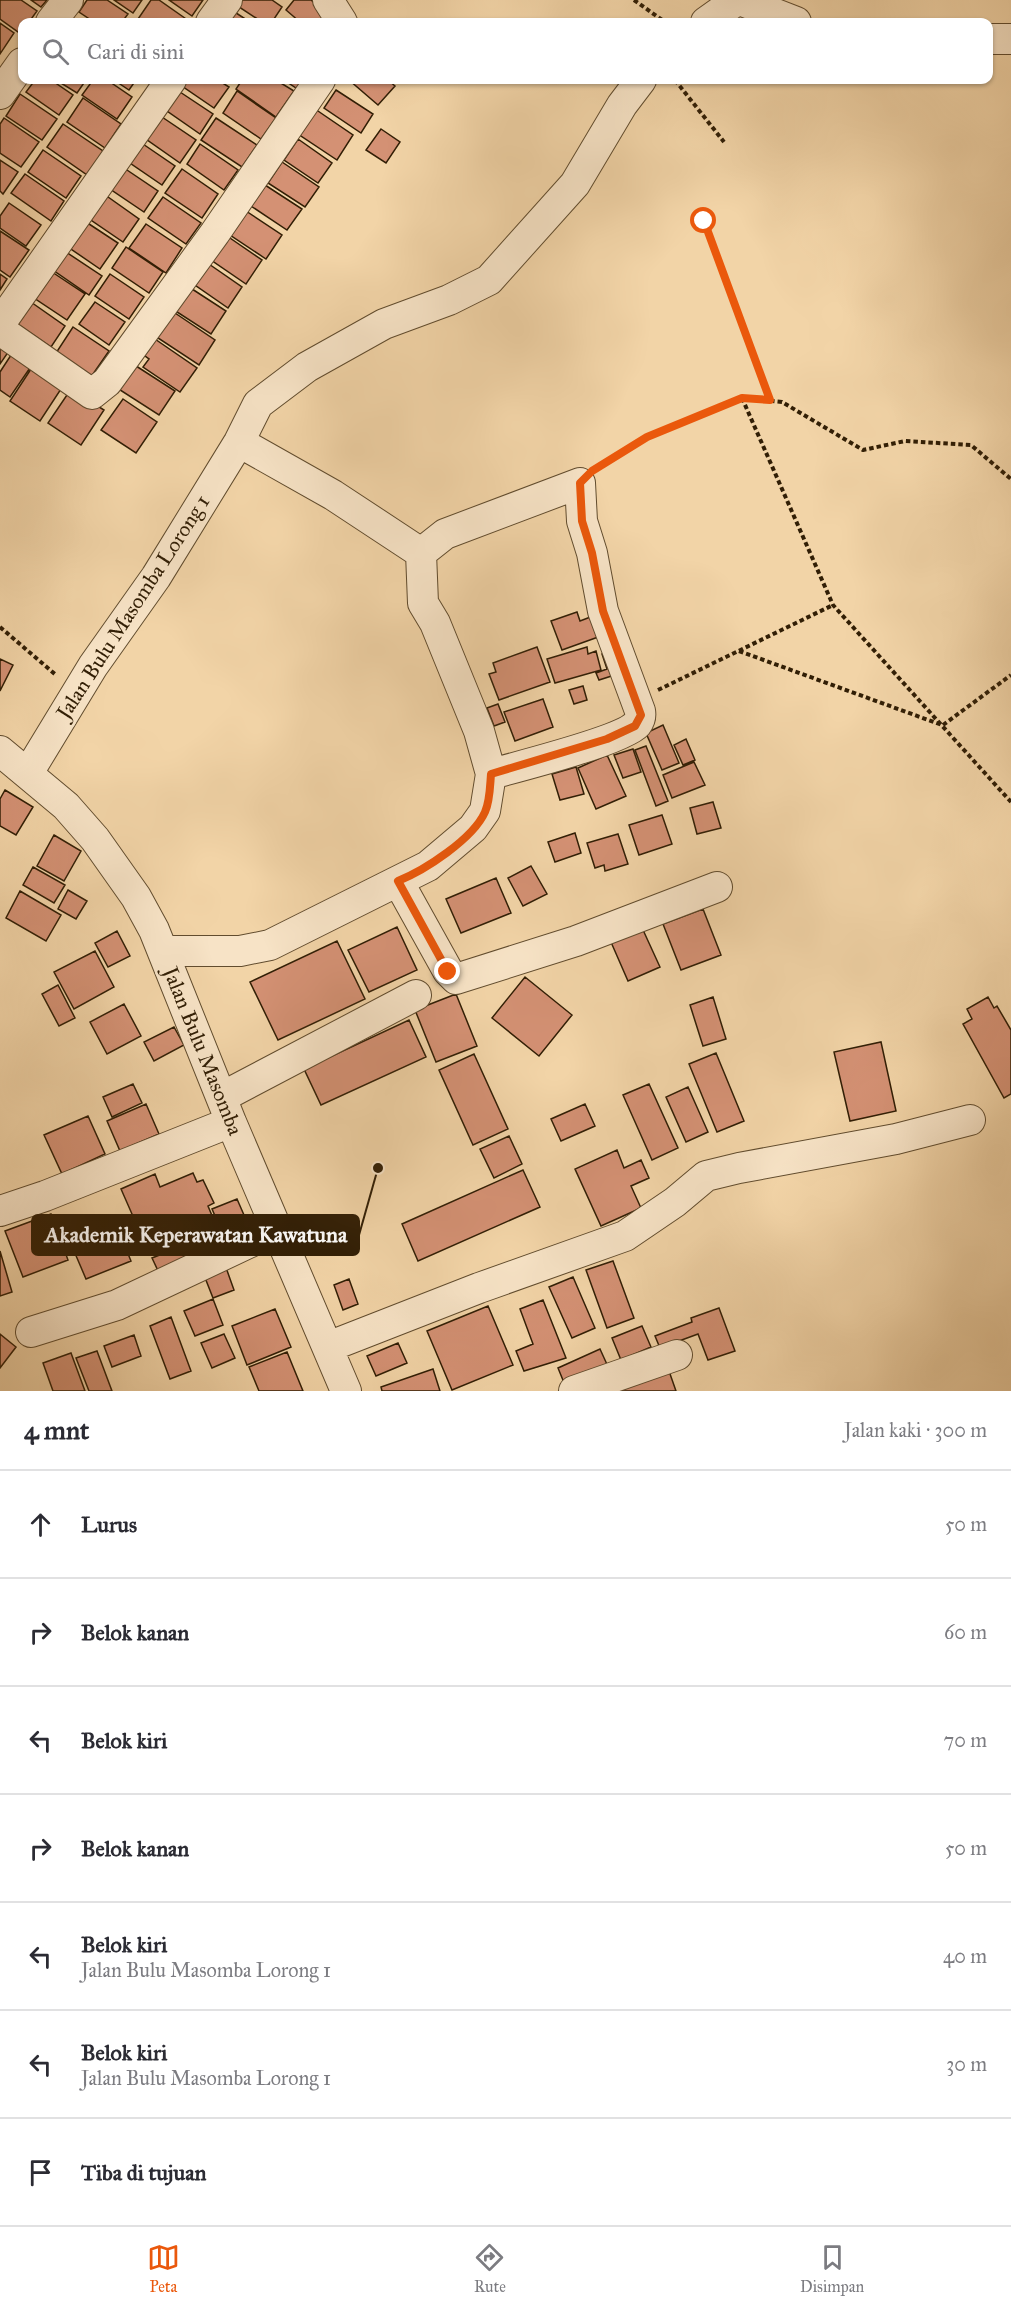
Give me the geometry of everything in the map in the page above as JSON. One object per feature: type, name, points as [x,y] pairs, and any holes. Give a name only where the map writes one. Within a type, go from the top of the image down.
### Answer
[{"type":"street","points":[[54,18],[68,0]]},
{"type":"street","points":[[214,18],[227,0]]},
{"type":"street","points":[[328,0],[339,18]]},
{"type":"street","points":[[711,18],[738,0],[785,18]]},
{"type":"street","points":[[993,39],[1011,39]]},
{"type":"street","points":[[0,94],[18,69]]},
{"type":"street","points":[[0,324],[168,84]]},
{"type":"street","points":[[0,330],[92,394],[97,393],[215,233],[317,84]]},
{"type":"street","name":"Jalan Bulu Masomba Lorong 1","points":[[28,773],[78,690],[156,577],[239,442],[258,404],[307,367],[384,324],[449,300],[489,280],[575,184],[622,105],[638,84]]},
{"type":"street","points":[[239,442],[333,495],[421,553]]},
{"type":"street","points":[[421,553],[445,534],[580,483],[582,521],[592,553],[603,611],[641,715],[635,726],[607,739],[491,774]]},
{"type":"street","points":[[163,951],[240,951],[270,945],[428,866],[473,828],[485,812],[491,774],[479,731],[435,623],[423,603],[421,553]]},
{"type":"street","name":"Jalan Bulu Masomba","points":[[0,752],[66,806],[95,839],[136,897],[163,951],[276,1230],[346,1391]]},
{"type":"street","points":[[398,881],[448,972],[456,979],[576,941],[717,887]]},
{"type":"street","points":[[0,1211],[45,1196],[226,1109],[416,995]]},
{"type":"street","points":[[328,1347],[479,1288],[625,1236],[675,1202],[706,1176],[792,1157],[896,1139],[970,1120]]},
{"type":"street","points":[[31,1332],[117,1305],[276,1230]]},
{"type":"street","points":[[574,1391],[677,1355]]},
{"type":"path","points":[[634,0],[659,18]]},
{"type":"path","points":[[678,84],[724,142]]},
{"type":"path","points":[[704,221],[770,400]]},
{"type":"path","points":[[742,398],[833,605],[1011,802]]},
{"type":"path","points":[[580,483],[592,471],[647,437],[742,398],[782,402],[863,450],[906,441],[971,445],[1011,479]]},
{"type":"path","points":[[636,701],[833,605]]},
{"type":"path","points":[[0,627],[43,666],[78,690]]},
{"type":"path","points":[[739,651],[943,725]]},
{"type":"path","points":[[943,725],[1011,675]]},
{"type":"building","points":[[0,0],[21,0],[37,11],[32,18],[18,18],[18,32],[0,19]]},
{"type":"building","points":[[31,0],[47,0],[41,7]]},
{"type":"building","points":[[87,0],[107,0],[128,14],[125,18],[88,18],[79,12]]},
{"type":"building","points":[[114,0],[142,0],[133,13]]},
{"type":"building","points":[[151,0],[159,0],[185,18],[139,18]]},
{"type":"building","points":[[169,0],[203,0],[192,16]]},
{"type":"building","points":[[235,0],[272,0],[282,7],[275,18],[256,18],[233,3]]},
{"type":"building","points":[[294,0],[311,0],[331,18],[295,18],[286,10]]},
{"type":"building","points":[[230,9],[244,18],[224,18]]},
{"type":"building","points":[[0,23],[14,33],[0,54]]},
{"type":"building","points":[[32,84],[57,84],[73,95],[59,115],[26,92]]},
{"type":"building","points":[[62,84],[83,84],[77,93]]},
{"type":"building","points":[[90,84],[113,84],[132,97],[117,119],[82,95]]},
{"type":"building","points":[[120,84],[133,84],[129,90]]},
{"type":"building","points":[[179,84],[224,84],[229,87],[214,108]]},
{"type":"building","points":[[239,84],[283,84],[294,91],[276,117],[236,89]]},
{"type":"building","points":[[290,84],[303,84],[299,90]]},
{"type":"building","points":[[354,84],[393,84],[395,86],[378,105]]},
{"type":"building","points":[[336,90],[373,114],[361,133],[324,108]]},
{"type":"building","points":[[237,91],[276,118],[261,139],[223,113]]},
{"type":"building","points":[[180,92],[213,114],[200,134],[167,111]]},
{"type":"building","points":[[20,94],[57,119],[42,140],[6,116]]},
{"type":"building","points":[[83,98],[121,124],[105,148],[67,122]]},
{"type":"building","points":[[315,109],[353,135],[337,160],[298,134]]},
{"type":"building","points":[[159,115],[196,140],[180,163],[143,137]]},
{"type":"building","points":[[4,118],[39,142],[21,167],[0,153],[0,124]]},
{"type":"building","points":[[216,118],[257,145],[242,167],[201,140]]},
{"type":"building","points":[[63,124],[106,153],[90,177],[47,147]]},
{"type":"building","points":[[381,129],[400,142],[386,163],[366,150]]},
{"type":"building","points":[[298,139],[332,163],[318,183],[284,160]]},
{"type":"building","points":[[140,142],[175,166],[162,185],[127,161]]},
{"type":"building","points":[[200,144],[238,170],[224,190],[187,164]]},
{"type":"building","points":[[43,150],[81,176],[66,198],[28,172]]},
{"type":"building","points":[[0,160],[18,172],[3,194],[0,191]]},
{"type":"building","points":[[282,162],[319,187],[305,207],[268,183]]},
{"type":"building","points":[[124,168],[158,191],[144,212],[110,189]]},
{"type":"building","points":[[182,169],[218,194],[202,218],[165,193]]},
{"type":"building","points":[[25,174],[64,201],[51,221],[11,193]]},
{"type":"building","points":[[265,185],[302,209],[287,230],[251,206]]},
{"type":"building","points":[[101,192],[139,219],[123,242],[85,216]]},
{"type":"building","points":[[163,197],[201,223],[186,244],[148,218]]},
{"type":"building","points":[[9,203],[41,225],[26,246],[0,228],[0,216]]},
{"type":"building","points":[[246,211],[282,235],[266,259],[230,235]]},
{"type":"building","points":[[83,220],[118,243],[100,269],[65,245]]},
{"type":"building","points":[[146,224],[182,248],[166,273],[129,248]]},
{"type":"building","points":[[0,231],[29,250],[10,277],[0,270]]},
{"type":"building","points":[[227,236],[262,260],[246,284],[211,260]]},
{"type":"building","points":[[126,247],[163,272],[149,293],[112,268]]},
{"type":"building","points":[[63,250],[102,276],[89,295],[50,268]]},
{"type":"building","points":[[206,262],[242,287],[228,308],[192,283]]},
{"type":"building","points":[[46,268],[85,294],[67,320],[28,294]]},
{"type":"building","points":[[0,274],[7,279],[0,290]]},
{"type":"building","points":[[110,274],[144,297],[129,319],[95,296]]},
{"type":"building","points":[[189,287],[226,311],[211,334],[174,310]]},
{"type":"building","points":[[28,300],[65,326],[51,347],[13,321]]},
{"type":"building","points":[[95,302],[125,322],[109,345],[79,324]]},
{"type":"building","points":[[172,311],[215,340],[199,365],[155,336]]},
{"type":"building","points":[[73,327],[109,351],[91,377],[56,353]]},
{"type":"building","points":[[152,337],[197,368],[180,392],[143,367],[149,359],[141,353]]},
{"type":"building","points":[[0,341],[11,348],[0,364]]},
{"type":"building","points":[[13,352],[32,365],[10,397],[0,390],[0,372]]},
{"type":"building","points":[[133,364],[175,391],[159,415],[117,388]]},
{"type":"building","points":[[31,369],[61,389],[40,421],[10,401]]},
{"type":"building","points":[[71,389],[104,410],[81,445],[48,423]]},
{"type":"building","points":[[123,399],[157,422],[136,453],[101,430]]},
{"type":"building","points":[[577,612],[580,621],[593,616],[601,636],[562,650],[551,621]]},
{"type":"building","points":[[537,647],[550,682],[499,700],[489,674],[496,672],[493,663]]},
{"type":"building","points":[[587,647],[588,654],[596,651],[601,670],[555,683],[547,659]]},
{"type":"building","points":[[613,650],[621,673],[599,680],[596,673],[607,669],[602,654]]},
{"type":"building","points":[[0,659],[13,665],[0,691]]},
{"type":"building","points":[[583,686],[587,700],[574,704],[569,690]]},
{"type":"building","points":[[543,699],[553,727],[515,741],[504,712]]},
{"type":"building","points":[[498,704],[505,722],[494,726],[487,708]]},
{"type":"building","points":[[663,725],[679,763],[662,770],[646,733]]},
{"type":"building","points":[[686,739],[695,760],[683,765],[674,745]]},
{"type":"building","points":[[646,746],[668,801],[656,806],[635,750]]},
{"type":"building","points":[[633,749],[641,772],[623,778],[614,755]]},
{"type":"building","points":[[607,755],[626,796],[596,809],[578,768]]},
{"type":"building","points":[[694,762],[705,785],[672,798],[663,775]]},
{"type":"building","points":[[576,767],[584,794],[560,800],[552,774]]},
{"type":"building","points":[[5,790],[33,807],[16,835],[0,826],[0,799]]},
{"type":"building","points":[[713,802],[721,828],[697,834],[690,808]]},
{"type":"building","points":[[662,815],[672,844],[639,855],[629,825]]},
{"type":"building","points":[[575,833],[581,853],[555,862],[548,842]]},
{"type":"building","points":[[618,834],[628,864],[605,871],[604,865],[595,868],[587,843]]},
{"type":"building","points":[[54,835],[81,851],[64,881],[37,866]]},
{"type":"building","points":[[531,866],[547,894],[523,906],[508,878]]},
{"type":"building","points":[[33,867],[65,885],[54,903],[23,885]]},
{"type":"building","points":[[496,878],[511,913],[461,933],[446,899]]},
{"type":"building","points":[[68,890],[87,901],[76,919],[58,909]]},
{"type":"building","points":[[20,891],[61,915],[46,941],[6,918]]},
{"type":"building","points":[[703,909],[721,955],[681,970],[663,924]]},
{"type":"building","points":[[638,919],[660,967],[628,981],[607,933]]},
{"type":"building","points":[[397,927],[417,970],[369,992],[348,950]]},
{"type":"building","points":[[117,931],[130,956],[108,967],[95,943]]},
{"type":"building","points":[[337,941],[365,999],[278,1040],[250,982]]},
{"type":"building","points":[[95,951],[114,987],[74,1009],[54,972]]},
{"type":"building","points":[[525,977],[572,1015],[539,1056],[492,1018]]},
{"type":"building","points":[[58,985],[75,1018],[59,1026],[42,994]]},
{"type":"building","points":[[456,994],[477,1046],[436,1062],[415,1010]]},
{"type":"building","points":[[713,997],[726,1039],[703,1046],[690,1005]]},
{"type":"building","points":[[988,997],[994,1008],[997,1006],[1011,1030],[1011,1094],[1004,1098],[963,1024],[972,1019],[967,1009]]},
{"type":"building","points":[[124,1004],[141,1036],[107,1054],[90,1022]]},
{"type":"building","points":[[409,1020],[426,1057],[321,1105],[304,1069]]},
{"type":"building","points":[[174,1027],[184,1045],[154,1061],[144,1042]]},
{"type":"building","points":[[881,1042],[896,1111],[850,1121],[834,1052]]},
{"type":"building","points":[[716,1053],[744,1121],[717,1132],[689,1064]]},
{"type":"building","points":[[474,1054],[508,1129],[473,1145],[439,1070]]},
{"type":"building","points":[[133,1084],[142,1103],[112,1117],[103,1097]]},
{"type":"building","points":[[649,1084],[678,1148],[652,1160],[623,1095]]},
{"type":"building","points":[[688,1087],[708,1132],[686,1142],[666,1097]]},
{"type":"building","points":[[146,1104],[159,1134],[120,1151],[107,1121]]},
{"type":"building","points":[[585,1104],[595,1126],[561,1141],[551,1119]]},
{"type":"building","points":[[88,1116],[105,1154],[62,1174],[44,1135]]},
{"type":"building","points":[[509,1136],[522,1164],[494,1178],[480,1149]]},
{"type":"building","points":[[617,1150],[624,1168],[641,1160],[649,1178],[631,1186],[641,1208],[601,1226],[575,1169]]},
{"type":"building","points":[[523,1170],[540,1207],[418,1261],[402,1224]]},
{"type":"building","points":[[193,1173],[197,1182],[203,1180],[214,1203],[208,1206],[216,1225],[150,1255],[121,1189],[155,1174],[160,1187]]},
{"type":"building","points":[[237,1199],[244,1215],[219,1225],[212,1209]]},
{"type":"building","points":[[51,1214],[68,1260],[23,1277],[5,1231]]},
{"type":"building","points":[[119,1232],[131,1261],[86,1279],[74,1251]]},
{"type":"building","points":[[185,1245],[192,1263],[160,1275],[152,1258]]},
{"type":"building","points":[[0,1251],[12,1292],[0,1296]]},
{"type":"building","points":[[613,1261],[634,1318],[607,1328],[586,1270]]},
{"type":"building","points":[[224,1262],[234,1290],[213,1298],[202,1270]]},
{"type":"building","points":[[573,1277],[595,1328],[572,1338],[549,1287]]},
{"type":"building","points":[[349,1279],[358,1304],[343,1310],[334,1285]]},
{"type":"building","points":[[213,1299],[223,1325],[195,1336],[184,1311]]},
{"type":"building","points":[[543,1300],[566,1358],[524,1371],[516,1351],[533,1344],[520,1309]]},
{"type":"building","points":[[488,1306],[513,1365],[452,1390],[427,1331]]},
{"type":"building","points":[[719,1308],[735,1351],[708,1360],[698,1334],[660,1348],[655,1336],[692,1322],[691,1318]]},
{"type":"building","points":[[275,1309],[291,1347],[247,1365],[232,1326]]},
{"type":"building","points":[[171,1317],[191,1371],[170,1379],[150,1326]]},
{"type":"building","points":[[642,1326],[651,1347],[621,1360],[612,1338]]},
{"type":"building","points":[[0,1334],[16,1347],[0,1368]]},
{"type":"building","points":[[224,1334],[235,1358],[212,1368],[201,1343]]},
{"type":"building","points":[[134,1335],[141,1356],[112,1367],[104,1346]]},
{"type":"building","points":[[398,1343],[407,1363],[376,1376],[367,1356]]},
{"type":"building","points":[[600,1349],[610,1371],[567,1390],[558,1368]]},
{"type":"building","points":[[97,1351],[112,1391],[89,1391],[76,1358]]},
{"type":"building","points":[[287,1352],[303,1391],[259,1391],[249,1367]]},
{"type":"building","points":[[71,1353],[85,1391],[53,1391],[43,1363]]},
{"type":"building","points":[[433,1369],[440,1391],[382,1391],[381,1387]]},
{"type":"building","points":[[669,1371],[676,1391],[614,1391]]},
{"type":"place","name":"Akademik Keperawatan Kawatuna","points":[[378,1168]]},
{"type":"route","points":[[448,972],[398,881],[428,866],[473,828],[485,812],[491,774],[607,739],[635,726],[641,715],[603,611],[592,553],[582,521],[580,483],[592,471],[647,437],[742,398],[770,400],[704,221]]}]
